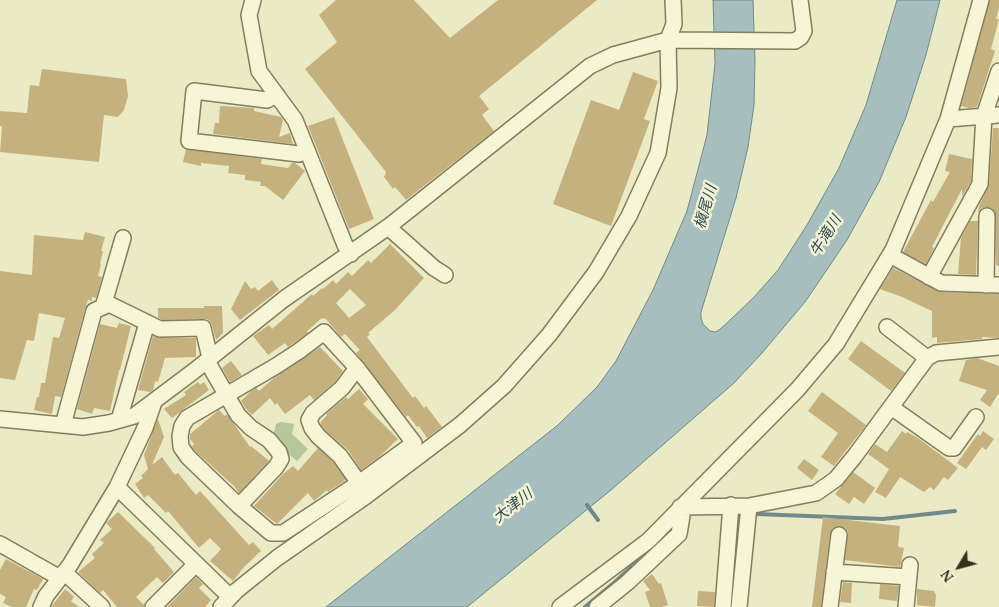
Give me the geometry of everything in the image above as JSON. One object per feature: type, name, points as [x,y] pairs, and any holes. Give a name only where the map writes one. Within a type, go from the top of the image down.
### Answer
[{"type":"street","points":[[254,0],[249,15],[259,71],[295,120],[351,254]]},
{"type":"street","points":[[221,607],[236,591],[277,558],[366,496],[460,425],[504,386],[549,335],[596,272],[629,216],[658,153],[670,88],[674,41],[673,0]]},
{"type":"street","points":[[0,419],[83,427],[109,424],[134,416],[284,299],[388,227],[590,66],[613,54],[674,41],[795,42],[804,31],[800,0]]},
{"type":"street","points":[[562,606],[648,541],[797,390],[836,344],[890,255],[948,119],[980,0]]},
{"type":"street","points":[[929,277],[980,184],[999,71]]},
{"type":"street","points":[[277,95],[267,100],[194,91],[189,141],[299,154],[307,151]]},
{"type":"street","points":[[948,119],[991,116]]},
{"type":"street","points":[[890,255],[941,283],[992,285],[993,216],[964,213]]},
{"type":"street","points":[[388,227],[434,268],[445,275]]},
{"type":"street","points":[[103,307],[123,238]]},
{"type":"street","points":[[63,426],[94,310],[109,304],[160,329],[203,328],[208,360],[226,395],[238,415],[251,428],[269,440],[279,452],[281,459],[240,506]]},
{"type":"street","points":[[119,420],[147,322]]},
{"type":"street","points":[[887,327],[927,358]]},
{"type":"street","points":[[324,332],[358,368],[414,443],[359,483],[283,533],[270,533],[188,457],[181,447],[180,436],[182,426],[187,418],[226,395],[299,351],[324,332]]},
{"type":"street","points":[[680,507],[749,506],[816,493],[836,479],[927,358],[936,353],[999,347]]},
{"type":"street","points":[[358,368],[342,388],[313,413],[309,420],[318,436],[340,456],[359,483]]},
{"type":"street","points":[[41,607],[46,596],[62,575],[116,487],[145,428],[154,402]]},
{"type":"street","points":[[891,407],[949,448],[954,448],[976,417]]},
{"type":"street","points":[[116,487],[224,591]]},
{"type":"street","points":[[723,607],[731,505]]},
{"type":"street","points":[[739,607],[749,506]]},
{"type":"street","points":[[596,607],[628,582],[679,534],[682,516],[680,507]]},
{"type":"street","points":[[830,607],[839,535]]},
{"type":"street","points":[[0,544],[62,575],[102,607]]},
{"type":"street","points":[[728,555],[744,556]]},
{"type":"street","points":[[153,607],[196,564]]},
{"type":"street","points":[[834,572],[910,571],[906,607]]},
{"type":"green space","points":[[281,422],[294,424],[292,434],[308,449],[297,461],[286,452],[273,436],[276,424]]},
{"type":"water","points":[[713,0],[753,0],[755,61],[754,105],[748,147],[736,198],[701,312],[703,324],[710,331],[715,332],[755,296],[778,270],[807,225],[839,168],[866,105],[897,0],[940,0],[926,55],[906,117],[879,182],[847,240],[805,302],[734,383],[611,490],[467,607],[326,607],[558,425],[597,387],[616,361],[653,290],[687,211],[707,135],[715,64]]},
{"type":"building","points":[[336,0],[414,0],[450,38],[498,0],[597,0],[479,96],[489,109],[482,115],[494,131],[406,200],[395,187],[393,189],[384,177],[386,172],[305,69],[337,42],[319,15]]},
{"type":"building","points":[[990,0],[999,0],[996,19],[999,19],[991,49],[995,51],[977,107],[969,108],[961,106]]},
{"type":"building","points":[[42,69],[126,79],[128,96],[124,110],[118,117],[104,115],[99,162],[0,152],[2,127],[0,126],[0,111],[27,113],[30,85],[39,86]]},
{"type":"building","points":[[633,72],[658,81],[644,119],[650,121],[611,226],[553,204],[591,100],[619,110]]},
{"type":"building","points":[[220,106],[254,108],[254,111],[281,117],[283,120],[279,137],[290,133],[293,144],[213,134],[215,123],[219,123]]},
{"type":"building","points":[[334,117],[374,219],[349,229],[308,126]]},
{"type":"building","points":[[993,128],[999,128],[999,266],[996,265],[995,212],[987,207],[982,208],[978,213],[979,206],[989,185]]},
{"type":"building","points":[[186,149],[262,159],[261,164],[288,168],[292,163],[295,163],[305,171],[283,200],[265,186],[260,186],[261,182],[245,180],[245,175],[228,173],[229,166],[201,163],[201,166],[183,162]]},
{"type":"building","points":[[949,154],[972,159],[971,181],[962,197],[962,189],[932,247],[934,248],[926,264],[903,252],[931,200],[933,202],[950,172],[945,171]]},
{"type":"building","points":[[970,221],[978,221],[976,275],[958,274],[961,238]]},
{"type":"building","points":[[85,232],[105,237],[98,276],[102,277],[96,298],[92,297],[92,301],[88,300],[61,397],[55,396],[52,414],[34,410],[37,397],[39,397],[41,383],[45,383],[53,337],[59,338],[65,318],[39,313],[34,341],[27,340],[15,380],[0,378],[0,271],[32,275],[34,235],[83,240]]},
{"type":"building","points":[[390,244],[424,278],[395,310],[368,333],[370,334],[367,337],[413,398],[415,396],[424,408],[426,406],[442,427],[427,438],[408,415],[406,417],[356,353],[360,350],[345,334],[341,337],[325,318],[322,318],[307,331],[308,333],[288,347],[285,343],[268,355],[253,336],[269,325],[272,329],[312,294],[313,296],[333,280],[336,284],[348,272],[352,276],[368,260],[371,263]],"holes":[[[350,289],[366,305],[349,318],[336,303]]]},
{"type":"building","points":[[893,268],[940,292],[999,294],[999,338],[982,337],[982,339],[937,343],[937,337],[932,338],[932,311],[880,289]]},
{"type":"building","points":[[272,280],[279,290],[240,320],[231,309],[245,281],[251,289],[255,287],[258,291]]},
{"type":"building","points":[[204,306],[222,306],[223,333],[216,340],[212,325],[207,319],[162,320],[158,317],[158,308],[204,308]]},
{"type":"building","points":[[119,323],[131,326],[110,411],[94,408],[92,414],[77,409],[100,324],[117,328]]},
{"type":"building","points":[[153,336],[160,338],[196,338],[196,357],[165,358],[158,382],[155,381],[153,390],[150,392],[138,390]]},
{"type":"building","points":[[861,341],[905,373],[891,391],[848,359]]},
{"type":"building","points":[[320,347],[343,371],[335,382],[314,400],[310,395],[285,414],[277,403],[275,405],[270,398],[252,415],[246,409],[241,401],[250,392],[256,388],[259,391],[274,378]]},
{"type":"building","points":[[977,358],[999,366],[999,395],[990,407],[980,400],[987,390],[959,381],[966,360]]},
{"type":"building","points":[[231,361],[242,375],[230,382],[222,368]]},
{"type":"building","points":[[198,382],[200,385],[204,382],[209,390],[172,418],[164,409],[186,395],[184,392]]},
{"type":"building","points":[[359,389],[368,399],[363,404],[398,439],[379,457],[361,470],[348,450],[325,430],[320,423],[326,414]]},
{"type":"building","points":[[822,392],[866,425],[834,466],[821,457],[838,433],[808,411]]},
{"type":"building","points":[[219,410],[225,416],[227,414],[250,447],[269,461],[239,493],[234,486],[195,451],[192,446],[194,444],[190,439],[190,434]]},
{"type":"building","points":[[158,419],[164,437],[152,465],[162,457],[175,475],[178,473],[196,495],[200,491],[249,545],[253,542],[261,551],[233,581],[210,561],[221,549],[210,538],[199,548],[168,511],[166,513],[148,495],[144,498],[135,484],[143,478],[141,476],[148,469],[144,455]]},
{"type":"building","points":[[902,431],[918,438],[958,468],[948,480],[944,477],[934,490],[930,487],[924,492],[900,477],[886,498],[875,492],[889,469],[868,454],[875,444],[887,452]]},
{"type":"building","points":[[983,431],[994,439],[986,450],[982,447],[966,469],[957,463],[978,434],[980,436]]},
{"type":"building","points":[[318,448],[333,462],[346,480],[328,492],[327,490],[314,501],[308,493],[277,524],[254,506],[283,474],[293,466],[298,471]]},
{"type":"building","points":[[804,459],[819,470],[812,480],[797,468]]},
{"type":"building","points":[[853,472],[875,488],[864,504],[854,497],[849,504],[835,494]]},
{"type":"building","points":[[118,512],[155,548],[174,572],[163,583],[157,577],[136,597],[144,607],[117,607],[103,590],[100,593],[78,572],[95,558],[92,554],[104,543],[100,540],[112,529],[106,523]]},
{"type":"building","points":[[823,517],[900,526],[898,547],[904,548],[900,567],[845,560],[848,532],[844,527],[835,527],[830,534],[821,607],[812,607]]},
{"type":"building","points":[[6,559],[43,579],[37,590],[34,589],[26,607],[12,607],[3,603],[6,597],[0,594],[0,570]]},
{"type":"building","points":[[652,574],[659,584],[661,583],[668,605],[650,607],[645,592],[650,590],[643,581]]},
{"type":"building","points":[[196,577],[203,584],[199,588],[211,600],[205,607],[167,607]]},
{"type":"building","points":[[843,582],[852,583],[851,603],[840,602]]},
{"type":"building","points":[[880,584],[899,586],[897,601],[879,599]]},
{"type":"building","points":[[65,589],[74,597],[71,601],[79,607],[51,607]]},
{"type":"building","points":[[917,589],[934,591],[936,595],[935,607],[917,605]]},
{"type":"building","points":[[698,591],[715,592],[714,607],[697,606]]},
{"type":"waterway","points":[[587,505],[598,520]]},
{"type":"waterway","points":[[757,514],[883,519],[955,511]]},
{"type":"waterway","points":[[585,607],[667,534]]},
{"type":"water label","name":"槇尾川","points":[[706,207]]},
{"type":"water label","name":"牛滝川","points":[[826,236]]},
{"type":"water label","name":"大津川","points":[[513,506]]}]
